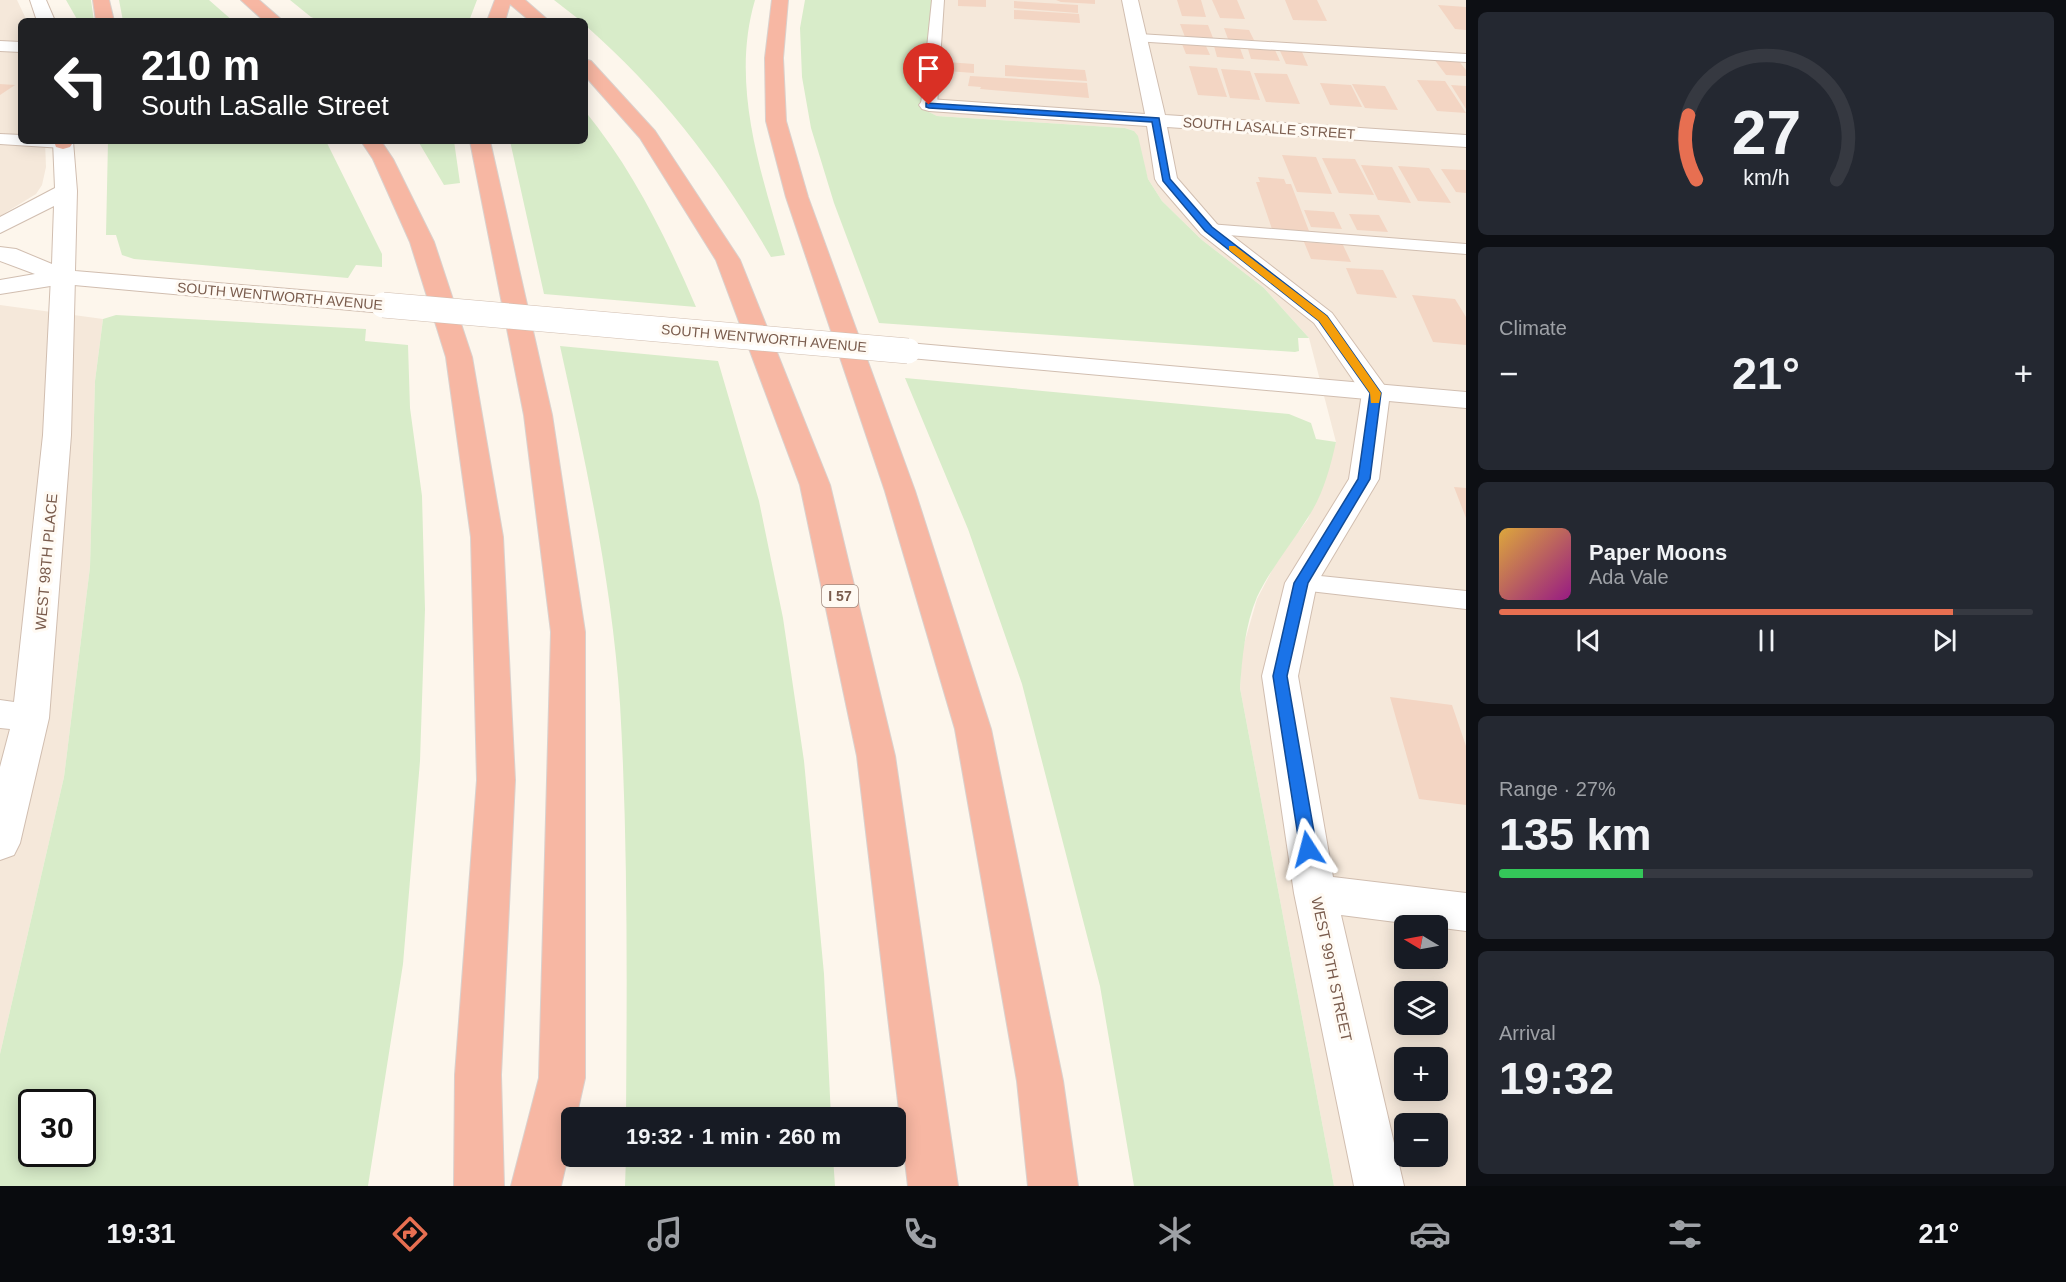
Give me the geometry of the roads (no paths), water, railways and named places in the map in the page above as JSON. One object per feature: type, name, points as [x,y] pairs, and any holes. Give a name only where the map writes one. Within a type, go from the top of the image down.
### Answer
[{"type":"highway","points":[[101,0],[104,18]]},
{"type":"highway","points":[[249,0],[270,18]]},
{"type":"highway","points":[[497,18],[503,0]]},
{"type":"highway","points":[[780,0],[774,58],[776,121],[797,197],[900,491],[973,729],[1040,1081],[1053,1186]]},
{"type":"highway","points":[[521,5],[536,18]]},
{"type":"highway","name":"I 57","points":[[588,68],[648,135],[728,260],[815,485],[876,756],[930,1149],[933,1186]]},
{"type":"highway","points":[[373,144],[383,159],[422,242],[459,357],[487,537],[496,780],[478,1075],[478,1186]]},
{"type":"highway","points":[[481,144],[538,415],[568,632],[562,1078],[536,1186]]},
{"type":"street","points":[[38,0],[45,18]]},
{"type":"street","points":[[1130,0],[1156,120],[1166,179],[1209,229],[1323,318],[1376,393]]},
{"type":"street","points":[[0,46],[18,47]]},
{"type":"street","name":"SOUTH LASALLE STREET","points":[[929,105],[1466,141]]},
{"type":"street","name":"WEST 98TH PLACE","points":[[0,843],[57,435],[66,191],[63,144]]},
{"type":"street","points":[[0,226],[66,191]]},
{"type":"street","name":"SOUTH WENTWORTH AVENUE","points":[[0,254],[8,254],[63,277]]},
{"type":"street","name":"SOUTH WENTWORTH AVENUE","points":[[0,287],[63,277],[1466,400]]},
{"type":"street","name":"WEST 99TH STREET","points":[[1376,393],[1364,479],[1301,583],[1280,676],[1316,893],[1379,1186]]},
{"type":"street","points":[[1316,893],[1466,912]]},
{"type":"lane","points":[[929,105],[938,0]]},
{"type":"lane","points":[[1139,38],[1466,57]]},
{"type":"lane","points":[[0,139],[18,140]]},
{"type":"lane","points":[[1209,229],[1466,249]]},
{"type":"lane","points":[[1301,583],[1466,600]]}]
